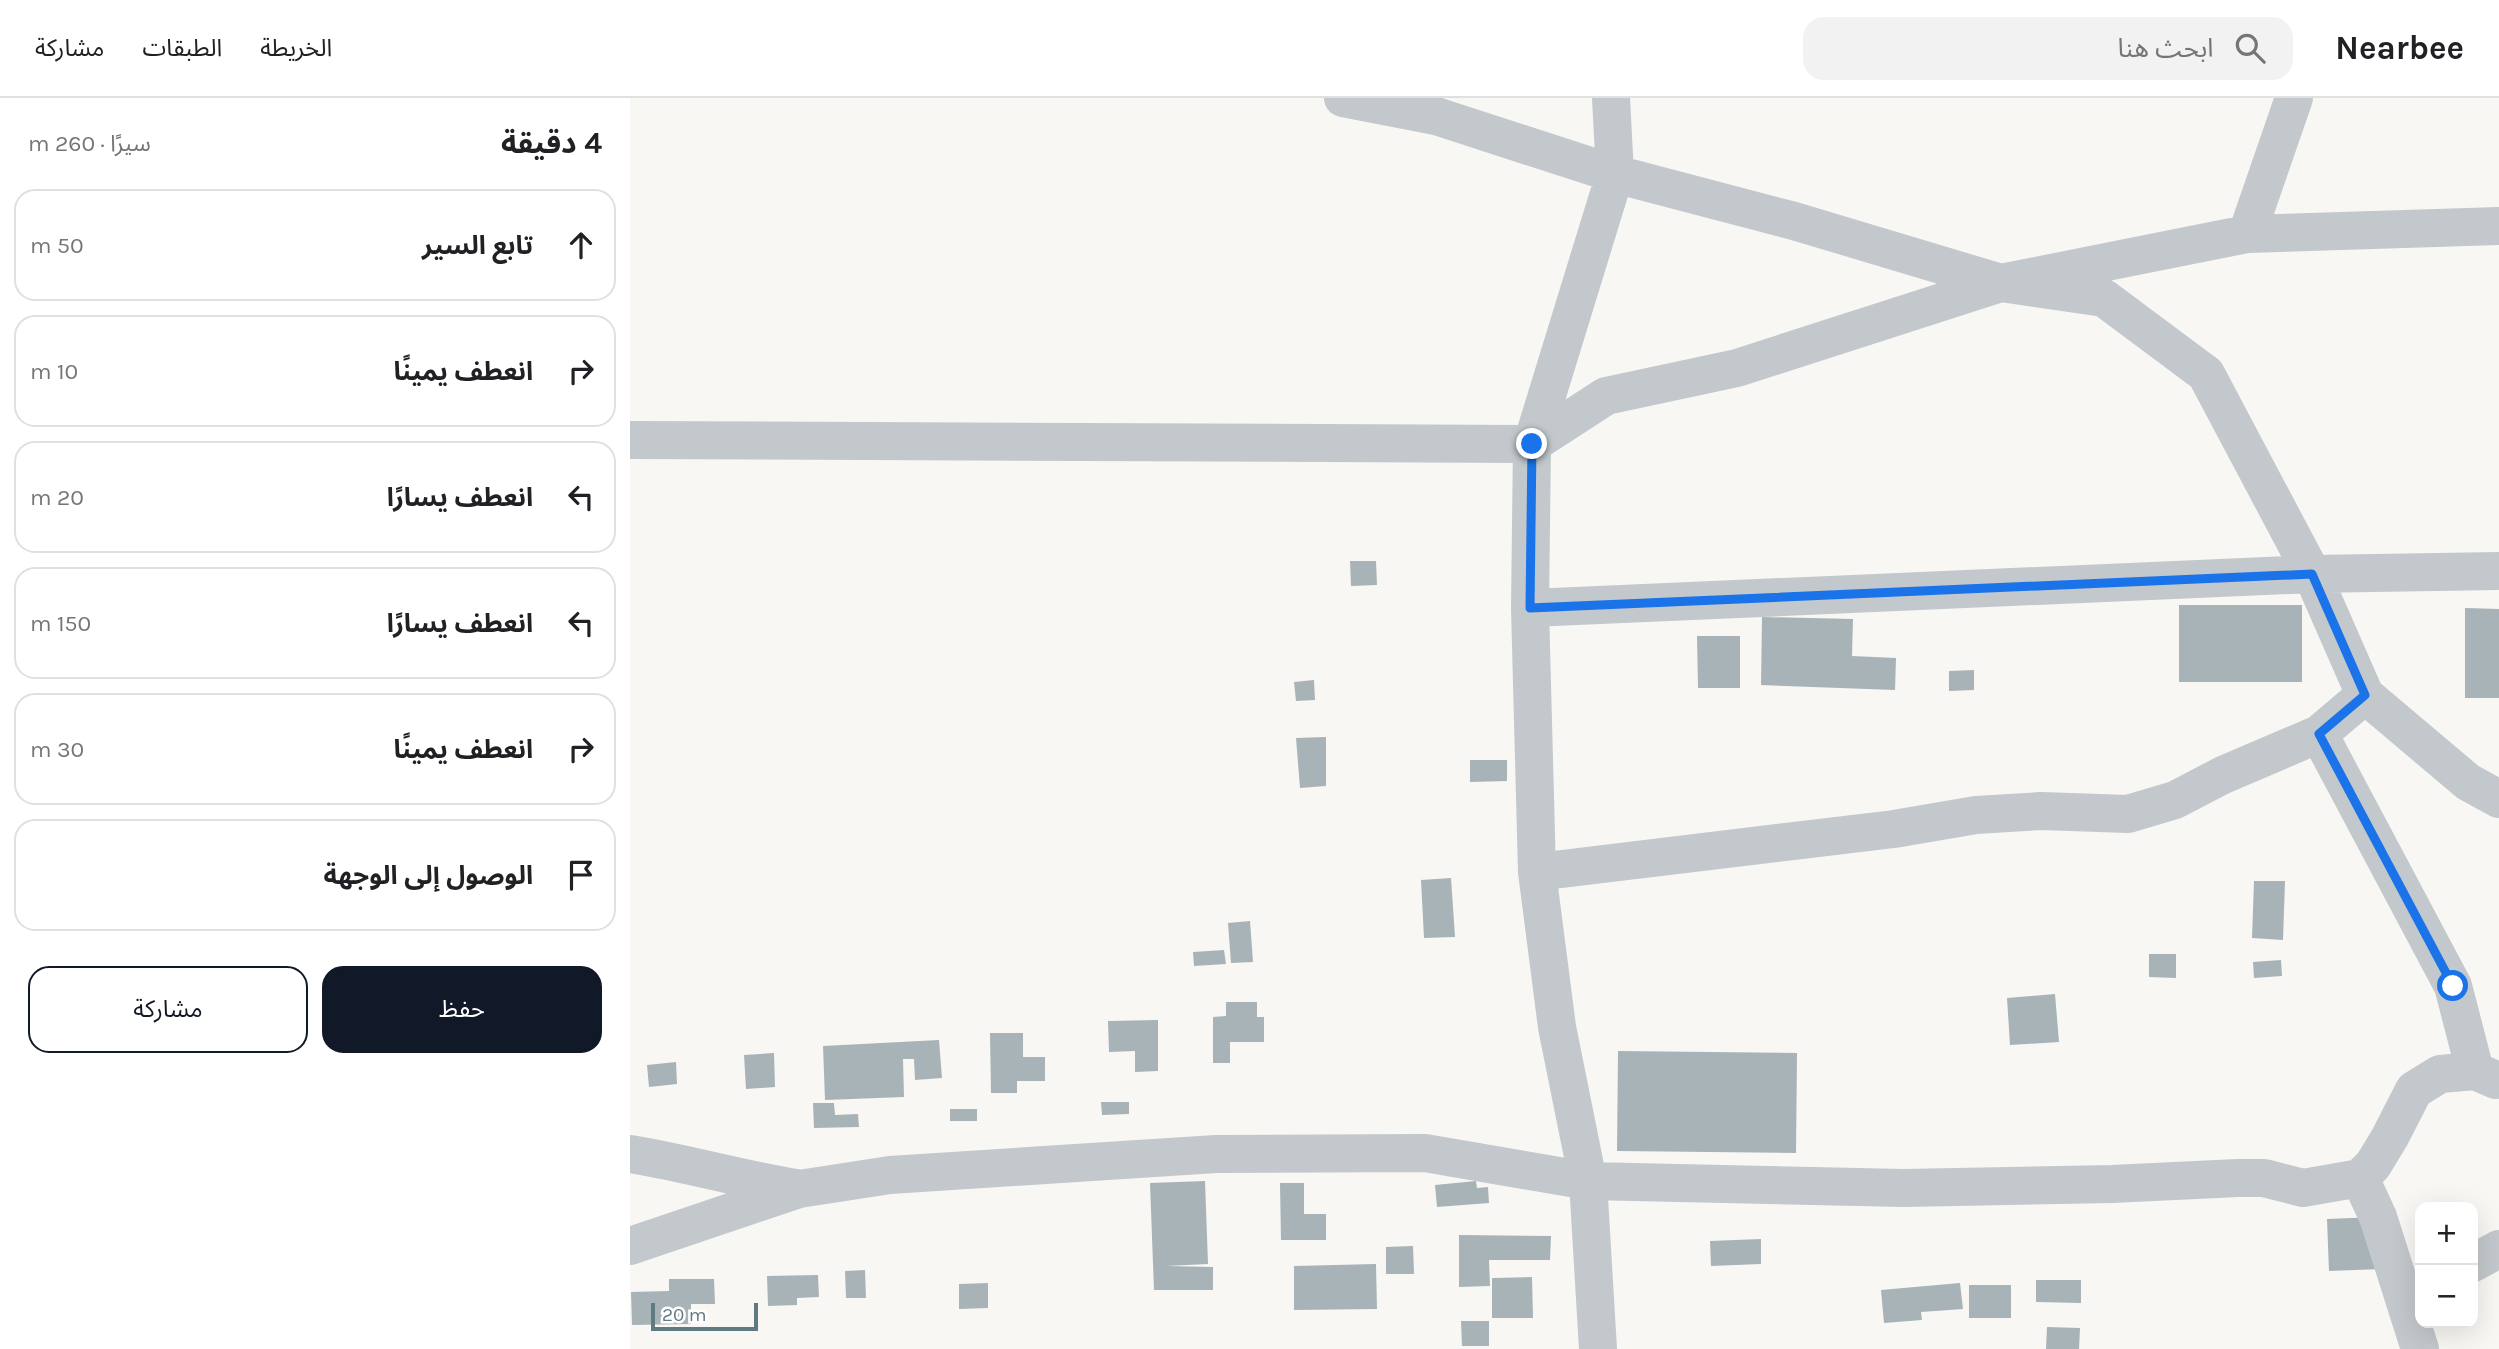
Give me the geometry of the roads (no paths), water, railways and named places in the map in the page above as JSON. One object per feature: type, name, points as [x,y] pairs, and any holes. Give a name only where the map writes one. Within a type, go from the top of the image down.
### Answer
[{"type":"street","points":[[1343,98],[1436,116],[1615,174],[1794,220],[2001,283],[2104,298],[2206,374],[2312,574],[2365,695],[2468,782],[2499,799]]},
{"type":"street","points":[[1598,1349],[1588,1181],[1557,1027],[1537,873],[1530,608],[1532,444],[1615,174],[1611,98]]},
{"type":"street","points":[[2246,234],[2294,98]]},
{"type":"street","points":[[630,440],[1532,444],[1606,396],[1737,368],[2001,283],[2246,234],[2499,226]]},
{"type":"street","points":[[1530,608],[2312,574],[2499,570]]},
{"type":"street","points":[[1537,873],[1894,829],[1976,815],[2041,811],[2129,814],[2175,800],[2224,775],[2319,734],[2365,695]]},
{"type":"street","points":[[630,1245],[799,1189],[890,1175],[1230,1154],[1425,1153],[1588,1181],[1905,1188],[2264,1178],[2303,1188],[2360,1178],[2373,1165],[2390,1137],[2413,1090],[2440,1074],[2487,1077],[2453,986],[2319,734]]},
{"type":"street","points":[[630,1154],[799,1189]]},
{"type":"street","points":[[2360,1178],[2378,1217],[2415,1319]]},
{"type":"street","points":[[2478,1260],[2499,1249]]}]
